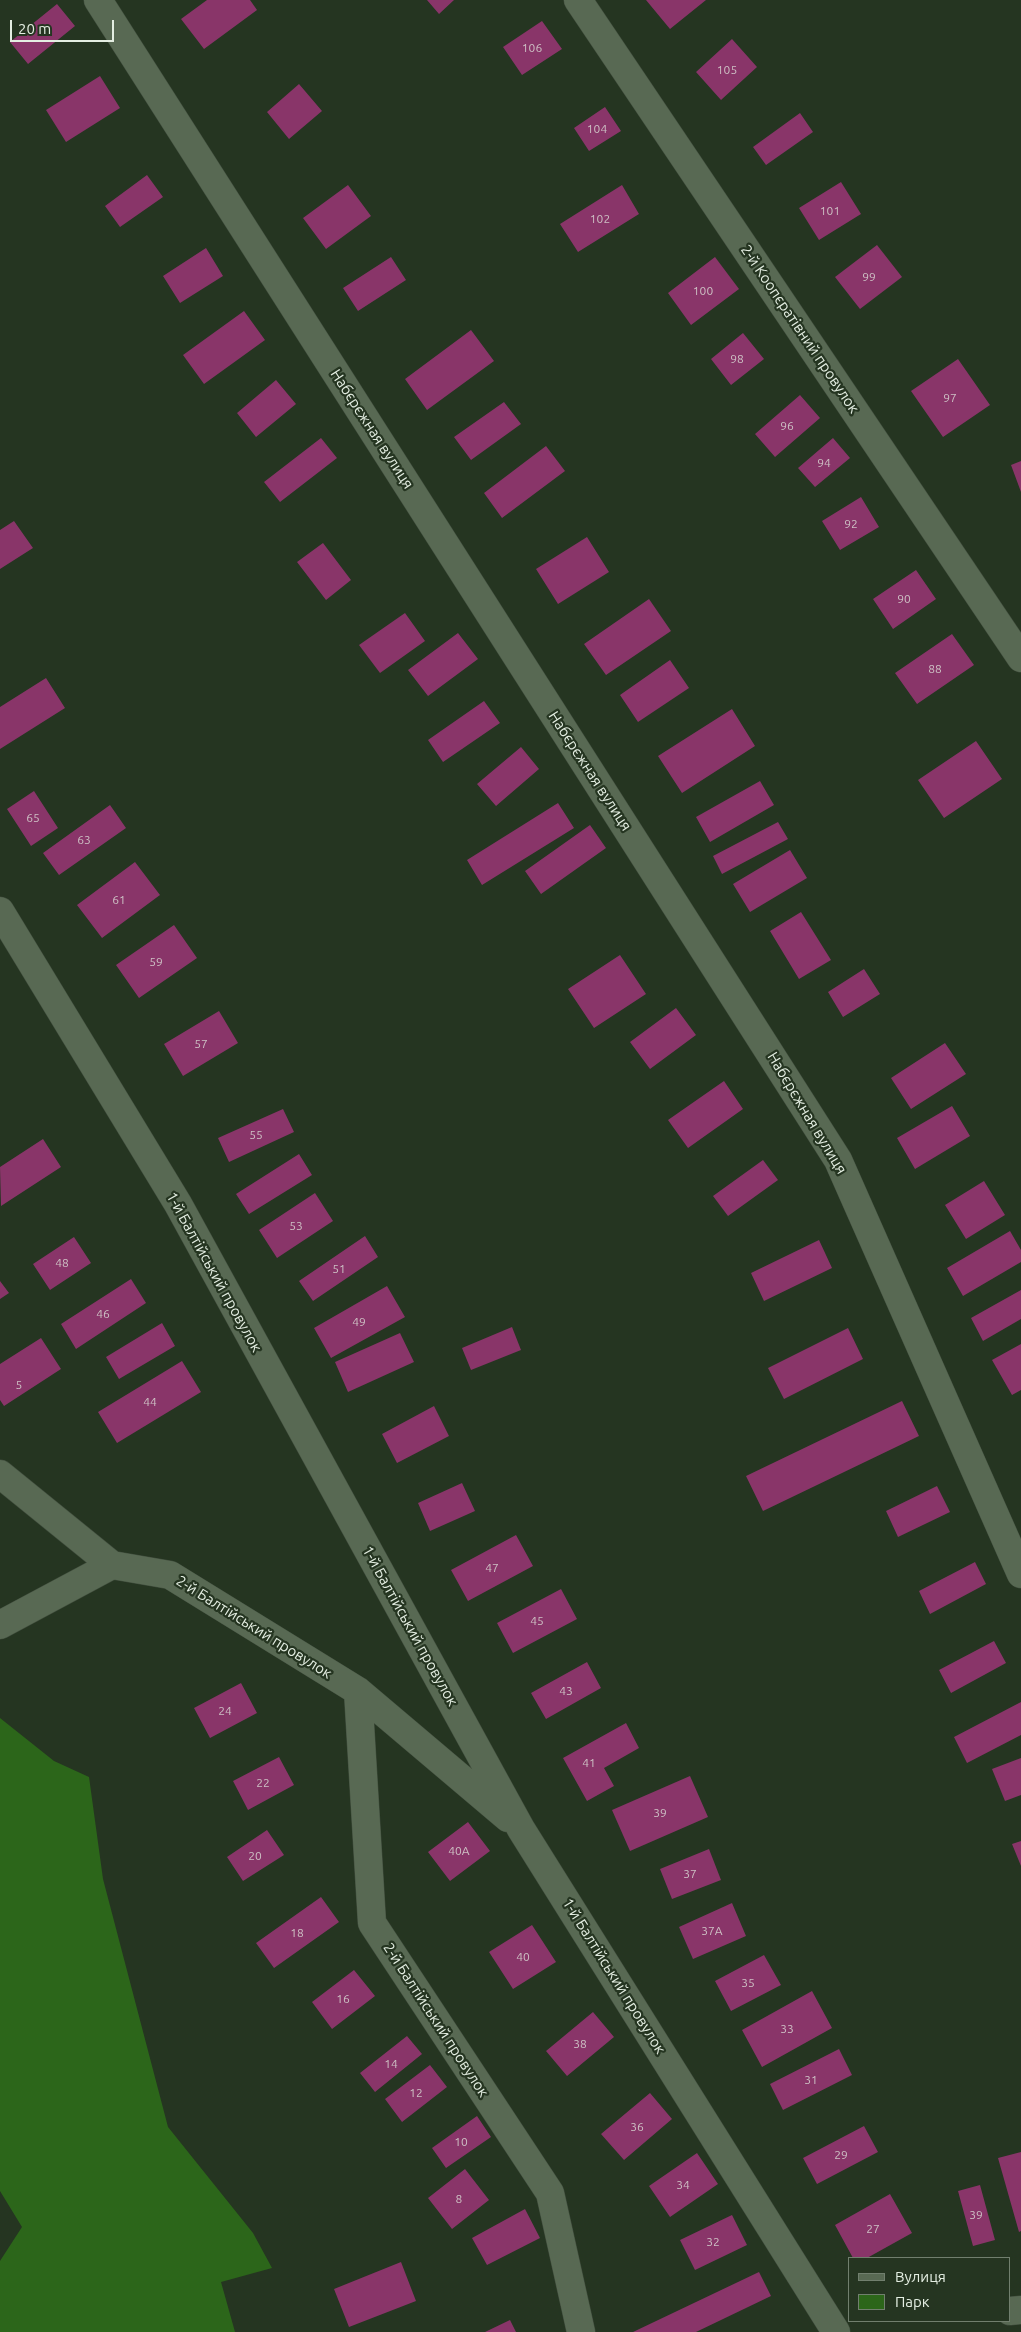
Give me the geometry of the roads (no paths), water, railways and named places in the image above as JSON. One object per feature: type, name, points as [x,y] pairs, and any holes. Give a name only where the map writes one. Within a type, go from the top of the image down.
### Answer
[{"type":"street","name":"Набєрєжная вулиця","points":[[98,0],[838,1160],[1021,1574]]},
{"type":"street","name":"2-й Коопєратівний провулок","points":[[578,0],[1021,658]]},
{"type":"street","name":"1-й Балтійський провулок","points":[[0,911],[178,1204],[521,1829],[838,2323]]},
{"type":"street","name":"2-й Балтійський провулок","points":[[0,1474],[112,1565],[170,1575],[358,1691],[521,1829]]},
{"type":"street","points":[[0,1625],[112,1565]]},
{"type":"street","name":"2-й Балтійський провулок","points":[[358,1691],[372,1922],[550,2192],[581,2332]]}]
